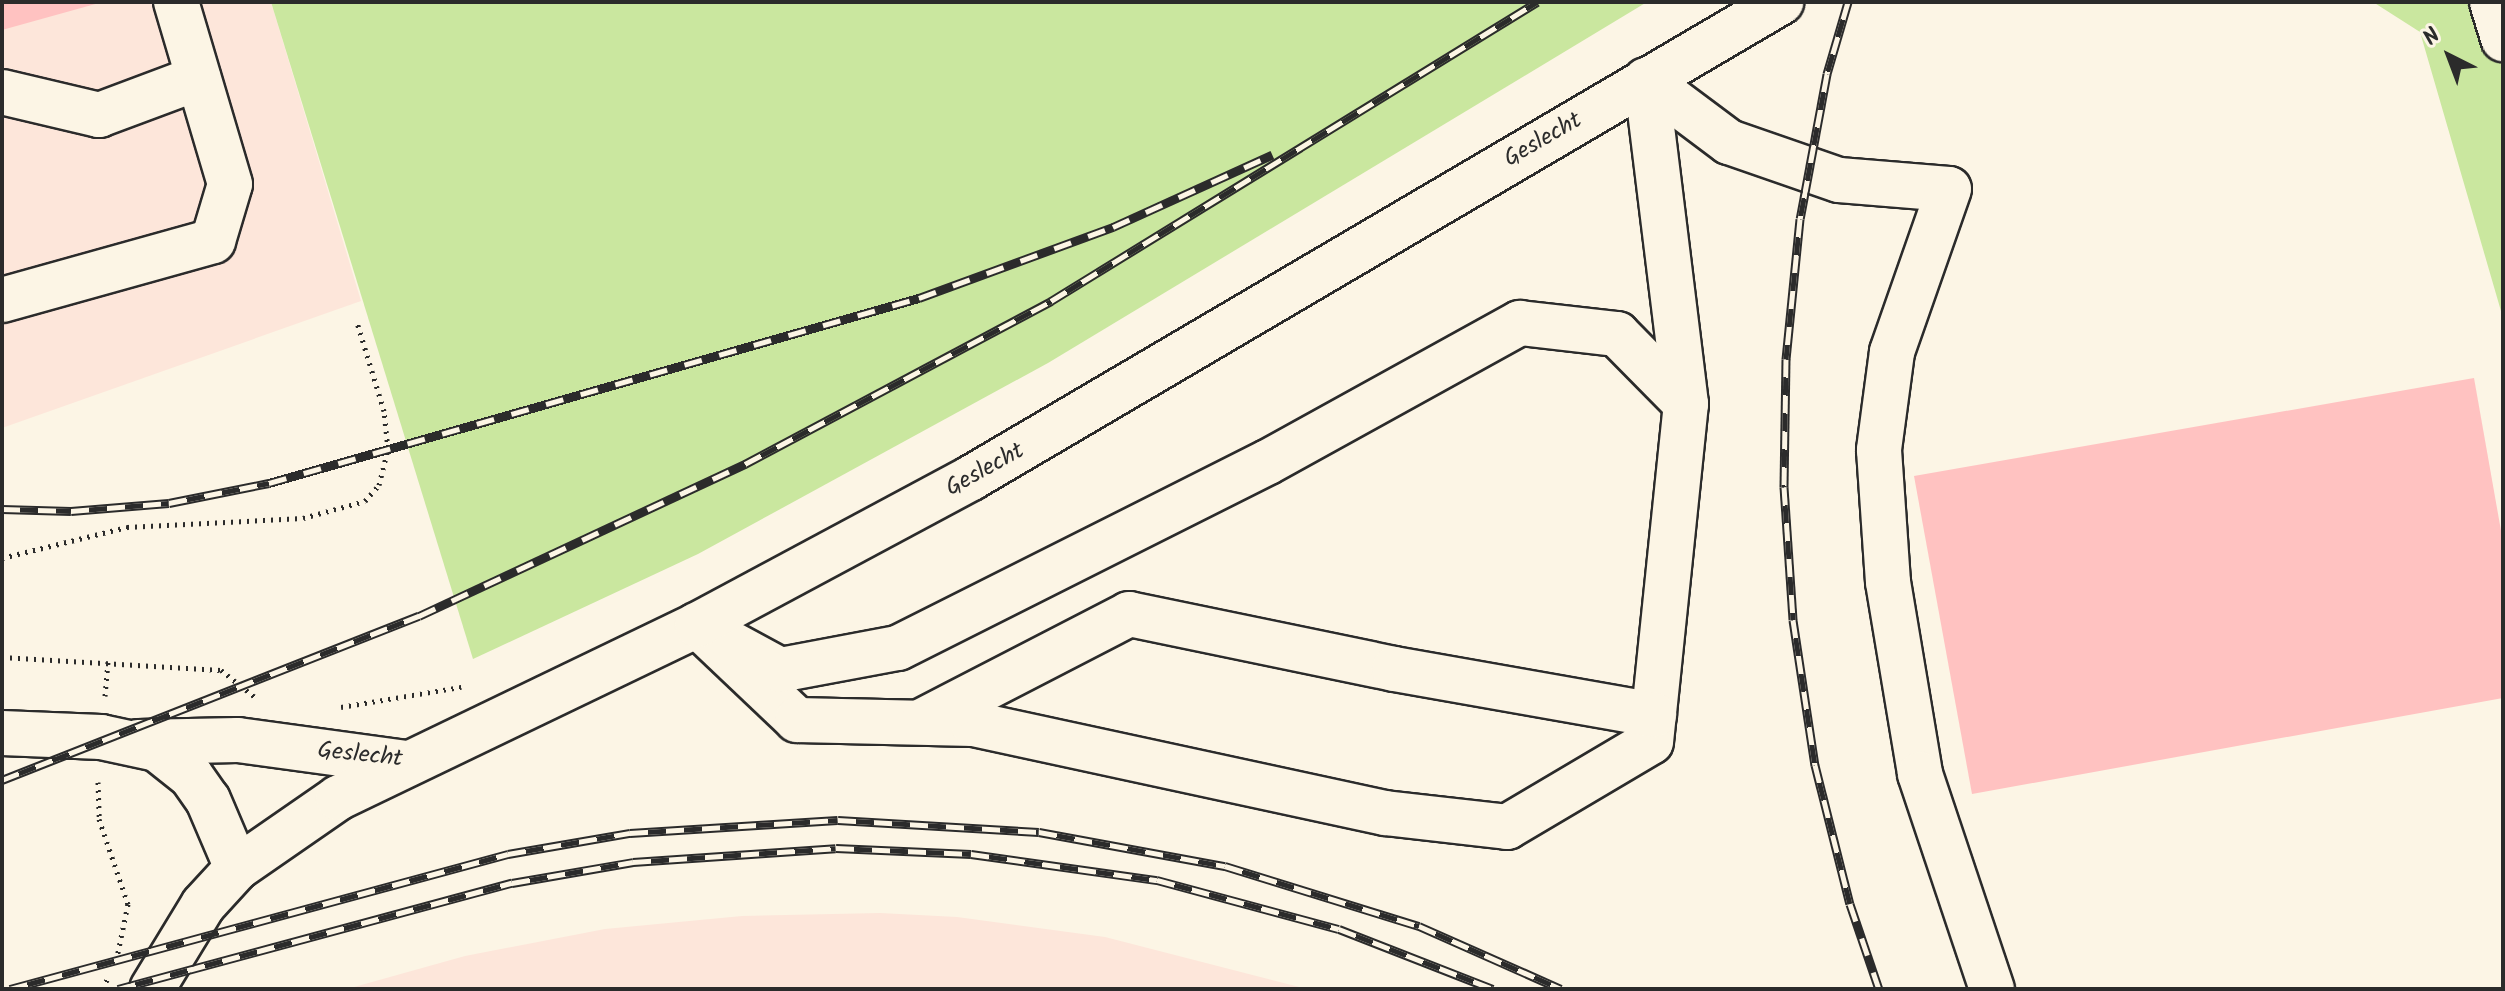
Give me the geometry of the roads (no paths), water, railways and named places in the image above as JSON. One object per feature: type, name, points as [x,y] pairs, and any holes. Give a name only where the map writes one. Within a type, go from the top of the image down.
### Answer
[{"type":"street","points":[[2,300],[213,241],[230,184],[176,2]]},
{"type":"street","name":"Geslecht","points":[[2,733],[118,740],[238,740],[406,763],[697,625],[984,471],[1781,2]]},
{"type":"street","points":[[2492,2],[2503,39]]},
{"type":"street","points":[[2,92],[99,115],[198,78]]},
{"type":"street","points":[[697,625],[797,720],[973,724],[1385,813],[1507,827],[1651,742],[1686,404],[1646,80]]},
{"type":"street","points":[[1646,80],[1729,142],[1839,180],[1949,189],[1892,352],[1879,450],[1888,582],[1920,774],[1992,989]]},
{"type":"street","points":[[697,625],[780,670],[898,648],[1268,462],[1520,323],[1617,334],[1686,404]]},
{"type":"street","points":[[918,723],[1129,614],[1394,669],[1654,715]]},
{"type":"street","name":"Geslecht","points":[[118,740],[157,749],[191,776],[208,800],[237,868]]},
{"type":"street","points":[[152,989],[203,905],[237,868],[285,830],[406,763]]},
{"type":"railway","points":[[2,780],[419,616],[745,464],[1051,301],[1537,2]]},
{"type":"railway","points":[[1848,2],[1827,74],[1800,219],[1786,359],[1784,487],[1793,620],[1815,765],[1850,904],[1879,989]]},
{"type":"railway","points":[[2,509],[71,511],[169,503],[269,483],[919,298],[1113,227],[1272,155]]},
{"type":"railway","points":[[10,989],[508,854],[630,833],[838,820],[1039,832],[1225,866],[1419,926],[1561,989]]},
{"type":"railway","points":[[118,989],[512,883],[633,862],[836,848],[971,854],[1157,880],[1339,929],[1493,989]]}]
